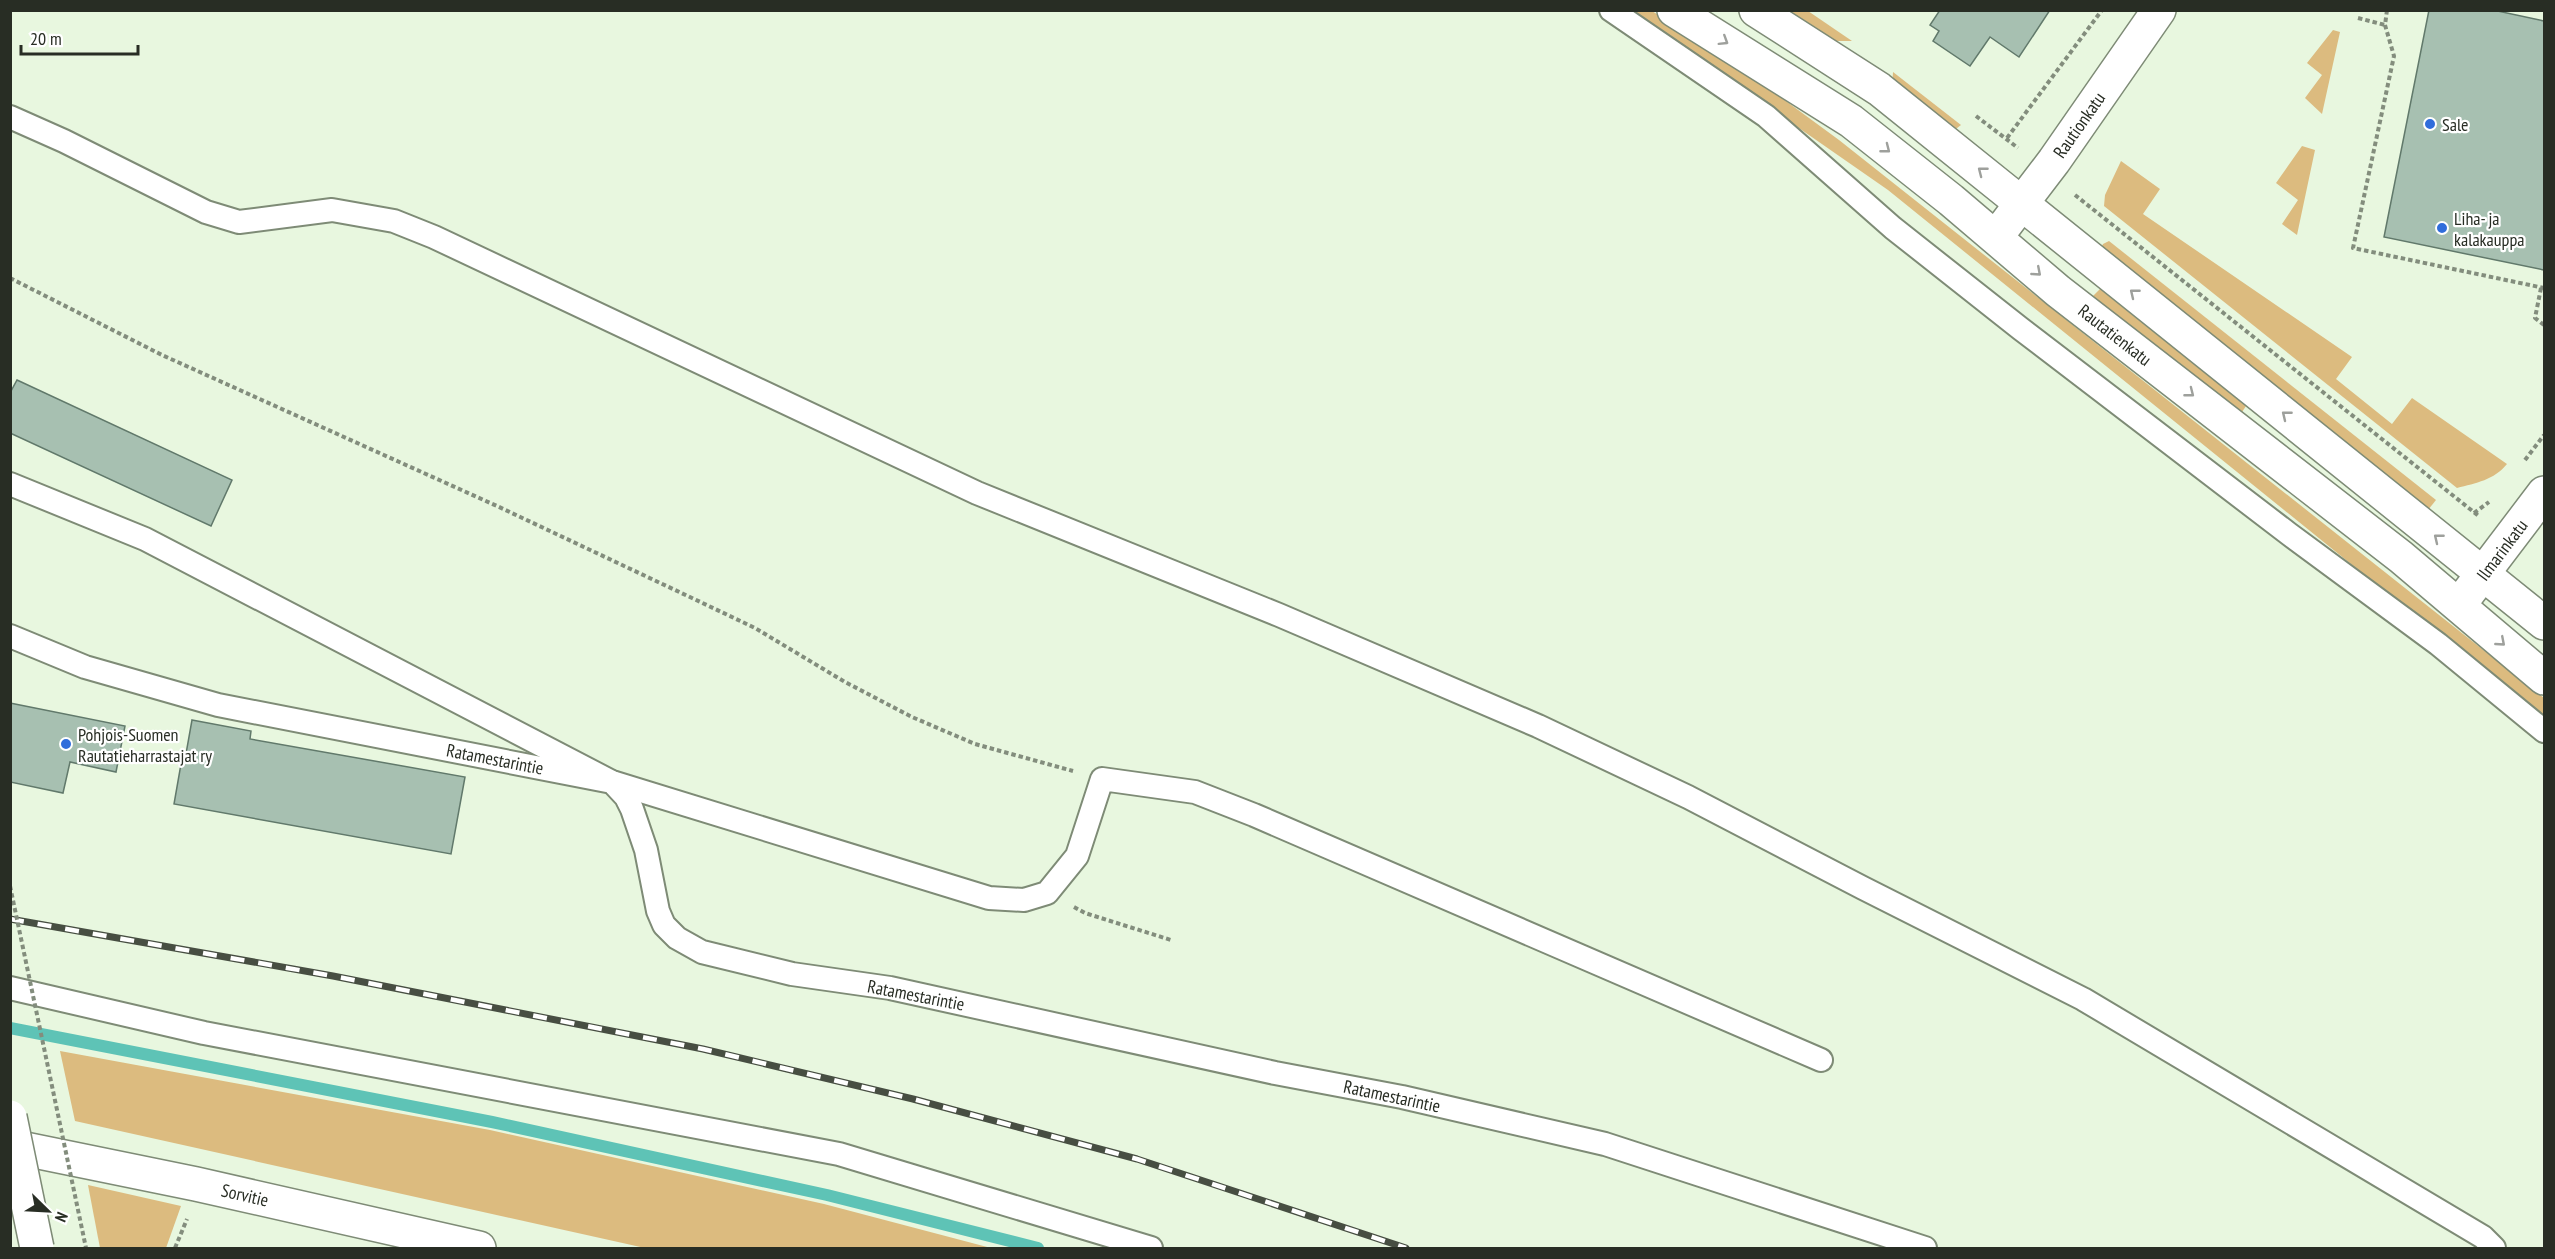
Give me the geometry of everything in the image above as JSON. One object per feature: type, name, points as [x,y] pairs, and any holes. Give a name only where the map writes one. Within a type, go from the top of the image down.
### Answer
[{"type":"main road","name":"Rautatienkatu","points":[[1674,10],[1851,121],[1996,237],[2058,291],[2401,557],[2544,678]]},
{"type":"main road","points":[[1756,10],[1879,89],[2023,202],[2544,623]]},
{"type":"main road","name":"Rautionkatu","points":[[1996,237],[2054,161],[2159,10]]},
{"type":"main road","name":"Ilmarinkatu","points":[[2459,605],[2544,493]]},
{"type":"main road","points":[[10,1117],[37,1248]]},
{"type":"main road","name":"Sorvitie","points":[[10,1146],[196,1184],[479,1248]]},
{"type":"lane","points":[[1611,10],[1766,116],[1893,228],[1975,293],[2280,528],[2438,644],[2544,731]]},
{"type":"lane","points":[[10,117],[64,141],[206,212],[239,222],[332,210],[394,221],[434,237],[977,493],[1179,573],[1538,726],[1688,797],[2083,999],[2483,1237],[2494,1248]]},
{"type":"lane","points":[[10,484],[145,539],[612,782],[989,898],[1024,900],[1047,892],[1077,856],[1102,779],[1195,792],[1254,815],[1821,1060]]},
{"type":"lane","name":"Ratamestarintie","points":[[10,636],[85,667],[218,705],[612,782],[626,797],[632,809],[646,850],[658,911],[664,925],[677,938],[702,952],[792,974],[890,988],[1275,1073],[1402,1097],[1605,1144],[1925,1248]]},
{"type":"lane","points":[[10,988],[204,1034],[838,1154],[1151,1248]]},
{"type":"path","points":[[2007,138],[2102,10]]},
{"type":"path","points":[[2387,10],[2385,25],[2394,56],[2353,248],[2543,288],[2535,318],[2544,325]]},
{"type":"path","points":[[2358,18],[2385,25]]},
{"type":"path","points":[[10,278],[162,355],[497,506],[754,628],[845,682],[912,717],[975,744],[1102,779]]},
{"type":"path","points":[[10,886],[86,1248]]},
{"type":"path","points":[[1047,892],[1085,913],[1171,940]]},
{"type":"shaded area","points":[[1631,11],[1652,11],[1738,66],[1839,140],[2544,698],[2544,720],[1888,190]]},
{"type":"shaded area","points":[[1787,11],[1808,11],[1852,41],[1833,41]]},
{"type":"shaded area","points":[[2333,30],[2340,32],[2322,114],[2305,98],[2322,75],[2307,63]]},
{"type":"shaded area","points":[[1893,72],[1961,125],[1952,132],[1892,87]]},
{"type":"shaded area","points":[[2302,146],[2315,150],[2297,235],[2282,224],[2298,200],[2276,183]]},
{"type":"shaded area","points":[[2121,161],[2160,189],[2143,214],[2352,357],[2336,379],[2392,424],[2412,398],[2507,464],[2490,477],[2457,488],[2104,206],[2105,195]]},
{"type":"shaded area","points":[[2109,241],[2436,500],[2428,510],[2100,251],[2103,244]]},
{"type":"shaded area","points":[[2100,289],[2246,406],[2240,415],[2091,298]]},
{"type":"shaded area","points":[[60,1051],[490,1130],[824,1204],[991,1248],[645,1248],[75,1121]]},
{"type":"shaded area","points":[[88,1185],[181,1206],[166,1248],[100,1248]]},
{"type":"building","points":[[1940,10],[2050,10],[2019,57],[1990,37],[1970,66],[1933,41],[1939,31],[1930,25]]},
{"type":"building","points":[[2429,10],[2493,10],[2544,21],[2544,270],[2384,237]]},
{"type":"building","points":[[17,380],[232,480],[211,526],[10,433],[10,393]]},
{"type":"building","name":"Pohjois-Suomen Rautatieharrastajat ry","points":[[10,703],[125,726],[116,772],[70,762],[63,793],[10,782]]},
{"type":"building","points":[[192,720],[251,731],[250,739],[465,777],[451,854],[174,804]]},
{"type":"waterway","points":[[10,1028],[492,1122],[827,1195],[1038,1248]]},
{"type":"railway","points":[[10,919],[333,976],[703,1049],[913,1099],[1137,1159],[1406,1248]]},
{"type":"place","name":"Sale","points":[[2430,124]]},
{"type":"place","name":"Liha- ja kalakauppa","points":[[2442,228]]},
{"type":"place","name":"Pohjois-Suomen Rautatieharrastajat ry","points":[[66,744]]}]
